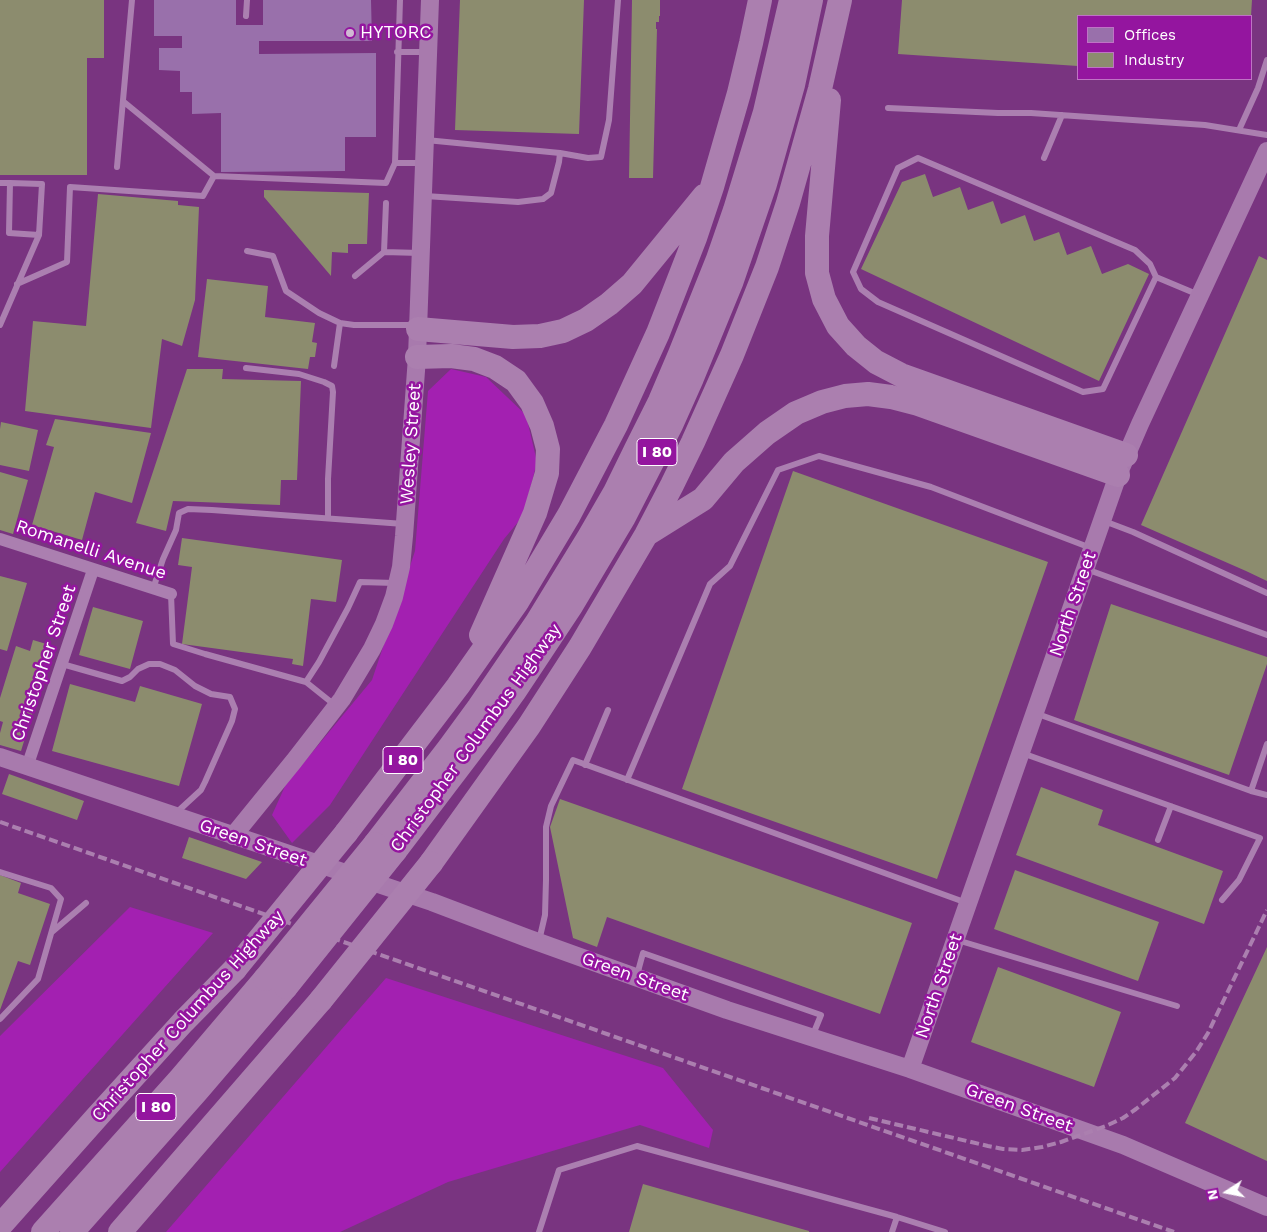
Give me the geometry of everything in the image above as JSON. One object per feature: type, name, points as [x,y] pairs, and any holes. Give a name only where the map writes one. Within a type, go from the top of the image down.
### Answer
[{"type":"highway","name":"Christopher Columbus Highway","points":[[0,1226],[183,1022],[235,969],[346,833],[458,686],[507,616],[544,558],[573,508],[616,425],[671,302],[712,186],[739,93],[760,0]]},
{"type":"highway","name":"Christopher Columbus Highway","points":[[385,847],[454,741],[509,665],[537,622],[589,537],[660,401],[721,251],[745,178],[764,112],[791,0]]},
{"type":"highway","name":"Christopher Columbus Highway","points":[[72,1232],[197,1091],[275,983],[385,847],[484,734],[543,650],[571,606],[624,517],[671,425],[728,290],[762,192],[790,94],[811,0]]},
{"type":"highway","name":"Christopher Columbus Highway","points":[[120,1232],[321,1000],[430,863],[529,726],[580,647],[646,535],[694,442],[732,355],[767,267],[809,134],[838,10]]},
{"type":"highway","points":[[838,10],[817,244],[818,273],[824,299],[838,326],[869,357],[901,375],[1122,465]]},
{"type":"highway","points":[[418,327],[514,337],[540,336],[564,331],[586,320],[609,304],[632,284],[712,186]]},
{"type":"highway","points":[[417,356],[451,356],[474,359],[496,367],[516,382],[532,403],[542,426],[548,449],[547,473],[535,513],[458,686]]},
{"type":"highway","points":[[646,535],[703,499],[734,462],[767,433],[796,413],[822,402],[845,396],[868,394],[891,397],[1122,465]]},
{"type":"highway","name":"Christopher Columbus Highway","points":[[43,1232],[180,1079],[275,983]]},
{"type":"highway","points":[[0,1213],[26,1197]]},
{"type":"street","name":"Wesley Street","points":[[233,836],[336,706],[372,649],[394,597],[401,567],[417,356],[430,0]]},
{"type":"street","name":"North Street","points":[[910,1069],[1122,465],[1200,296],[1259,176],[1267,151]]},
{"type":"street","name":"Romanelli Avenue","points":[[0,539],[171,594]]},
{"type":"street","name":"Christopher Street","points":[[27,767],[93,570]]},
{"type":"street","name":"Green Street","points":[[0,757],[432,902],[727,1010],[910,1069],[1123,1145],[1267,1207]]},
{"type":"lane","points":[[117,167],[132,0]]},
{"type":"lane","points":[[246,16],[247,0]]},
{"type":"lane","points":[[124,102],[214,176],[386,183],[395,163],[400,0]]},
{"type":"lane","points":[[425,140],[560,153],[588,158],[601,157],[609,120],[618,0]]},
{"type":"lane","points":[[398,52],[428,52]]},
{"type":"lane","points":[[1238,130],[1258,88],[1267,60]]},
{"type":"lane","points":[[888,108],[998,113],[1031,112],[1205,125],[1267,135]]},
{"type":"lane","points":[[1044,158],[1062,115]]},
{"type":"lane","points":[[423,196],[518,202],[543,199],[551,193],[560,153]]},
{"type":"lane","points":[[1156,278],[1103,389],[1083,392],[878,302],[861,289],[853,272],[898,168],[918,158],[1135,250],[1150,264],[1156,278],[1200,296]]},
{"type":"lane","points":[[395,163],[424,163]]},
{"type":"lane","points":[[18,284],[67,262],[70,187],[203,196],[214,176]]},
{"type":"lane","points":[[0,183],[42,184],[39,235],[0,325]]},
{"type":"lane","points":[[10,183],[9,233],[39,235]]},
{"type":"lane","points":[[384,252],[386,203]]},
{"type":"lane","points":[[247,251],[273,256],[286,291],[319,314],[340,323],[354,325],[418,327]]},
{"type":"lane","points":[[356,276],[384,252],[421,253]]},
{"type":"lane","points":[[334,366],[340,323]]},
{"type":"lane","points":[[246,368],[299,374],[332,386],[334,392],[328,479],[328,518]]},
{"type":"lane","points":[[627,780],[710,584],[730,566],[778,470],[819,456],[931,487],[1092,548]]},
{"type":"lane","points":[[153,589],[162,559],[176,530],[179,513],[188,509],[405,524]]},
{"type":"lane","points":[[1102,520],[1133,532],[1267,593]]},
{"type":"lane","points":[[1085,568],[1267,634]]},
{"type":"lane","points":[[306,682],[319,662],[360,582],[397,583]]},
{"type":"lane","points":[[171,594],[173,644],[306,682],[336,706]]},
{"type":"lane","points":[[62,664],[122,681],[130,677],[138,669],[149,664],[160,664],[175,670],[196,686],[211,694],[230,697],[235,709],[232,721],[205,782],[201,790],[174,816]]},
{"type":"lane","points":[[585,765],[608,710]]},
{"type":"lane","points":[[1035,713],[1267,795]]},
{"type":"lane","points":[[1250,790],[1267,744]]},
{"type":"lane","points":[[1021,753],[1260,838],[1239,880],[1222,900]]},
{"type":"lane","points":[[538,942],[544,915],[546,828],[552,806],[573,760],[968,903]]},
{"type":"lane","points":[[1158,840],[1171,806]]},
{"type":"lane","points":[[0,872],[51,888],[61,898],[38,979],[0,1019]]},
{"type":"lane","points":[[51,933],[86,903]]},
{"type":"lane","points":[[955,939],[1177,1006]]},
{"type":"lane","points":[[636,977],[643,953],[821,1015],[812,1038]]},
{"type":"lane","points":[[539,1232],[559,1170],[637,1146],[897,1217],[945,1232]]},
{"type":"lane","points":[[892,1232],[897,1217]]},
{"type":"shaded area","points":[[451,369],[486,377],[526,415],[537,462],[523,516],[504,539],[330,805],[292,843],[272,815],[286,784],[372,680],[415,551],[428,391]]},
{"type":"shaded area","points":[[130,907],[213,933],[0,1172],[0,1036]]},
{"type":"shaded area","points":[[386,978],[663,1068],[713,1130],[709,1148],[640,1125],[448,1182],[340,1232],[166,1232]]},
{"type":"building: Offices","points":[[154,0],[236,0],[236,25],[263,25],[263,0],[371,0],[372,41],[259,41],[259,54],[376,53],[376,137],[345,137],[345,171],[221,172],[221,113],[192,114],[192,92],[180,92],[180,71],[159,70],[159,48],[182,48],[182,36],[154,36]]},
{"type":"building: Industry","points":[[0,0],[104,0],[104,58],[87,58],[87,175],[0,175]]},
{"type":"building: Industry","points":[[460,0],[584,0],[579,134],[455,130]]},
{"type":"building: Industry","points":[[632,0],[660,0],[659,22],[656,22],[653,178],[629,178]]},
{"type":"building: Industry","points":[[902,0],[1252,0],[1251,15],[1077,15],[1077,66],[898,54]]},
{"type":"building: Industry","points":[[925,174],[933,197],[960,187],[968,210],[993,201],[1001,224],[1025,215],[1034,241],[1059,232],[1067,255],[1091,246],[1102,274],[1128,264],[1149,274],[1099,381],[861,269],[902,182]]},
{"type":"building: Industry","points":[[264,190],[369,193],[367,244],[348,244],[348,253],[332,252],[331,276],[264,197]]},
{"type":"building: Industry","points":[[98,194],[178,201],[178,205],[199,207],[195,300],[182,346],[162,339],[151,428],[25,411],[33,321],[86,326]]},
{"type":"building: Industry","points":[[1259,256],[1267,260],[1267,581],[1141,525]]},
{"type":"building: Industry","points":[[207,279],[268,286],[265,317],[315,323],[312,342],[317,343],[315,357],[310,357],[308,369],[198,357]]},
{"type":"building: Industry","points":[[187,369],[223,369],[222,379],[301,381],[297,480],[281,480],[280,505],[173,501],[166,531],[136,523]]},
{"type":"building: Industry","points":[[55,419],[151,433],[132,503],[95,492],[82,540],[32,525],[54,447],[46,445]]},
{"type":"building: Industry","points":[[1,422],[38,430],[29,471],[0,465]]},
{"type":"building: Industry","points":[[793,471],[1048,562],[937,879],[682,789]]},
{"type":"building: Industry","points":[[0,472],[28,480],[13,534],[0,530]]},
{"type":"building: Industry","points":[[182,538],[342,560],[336,602],[311,599],[303,666],[292,664],[293,659],[182,644],[192,567],[178,565]]},
{"type":"building: Industry","points":[[0,576],[27,583],[7,651],[0,649]]},
{"type":"building: Industry","points":[[1111,604],[1267,657],[1267,664],[1229,775],[1074,720]]},
{"type":"building: Industry","points":[[93,607],[143,621],[130,669],[79,655]]},
{"type":"building: Industry","points":[[33,640],[53,646],[21,751],[0,745],[0,733],[3,722],[0,721],[0,698],[16,646],[30,651]]},
{"type":"building: Industry","points":[[70,684],[135,702],[140,686],[202,704],[179,786],[52,751]]},
{"type":"building: Industry","points":[[9,774],[84,801],[77,820],[2,794]]},
{"type":"building: Industry","points":[[1041,787],[1103,810],[1098,825],[1223,871],[1204,924],[1016,855]]},
{"type":"building: Industry","points":[[560,799],[912,923],[880,1014],[607,917],[597,947],[573,938],[550,827]]},
{"type":"building: Industry","points":[[189,837],[262,862],[246,879],[182,858]]},
{"type":"building: Industry","points":[[1015,870],[1159,922],[1138,981],[994,929]]},
{"type":"building: Industry","points":[[0,875],[21,883],[18,893],[50,904],[30,965],[18,961],[0,1010]]},
{"type":"building: Industry","points":[[1267,947],[1267,1161],[1185,1123]]},
{"type":"building: Industry","points":[[998,967],[1121,1012],[1094,1087],[971,1042]]},
{"type":"building: Industry","points":[[643,1184],[809,1231],[809,1232],[629,1232]]},
{"type":"railway","points":[[0,822],[1174,1232]]},
{"type":"railway","points":[[869,1118],[988,1146],[1022,1150],[1061,1142],[1123,1118],[1175,1078],[1196,1052],[1208,1033],[1267,910]]},
{"type":"place","name":"HYTORC","points":[[350,33]]}]
